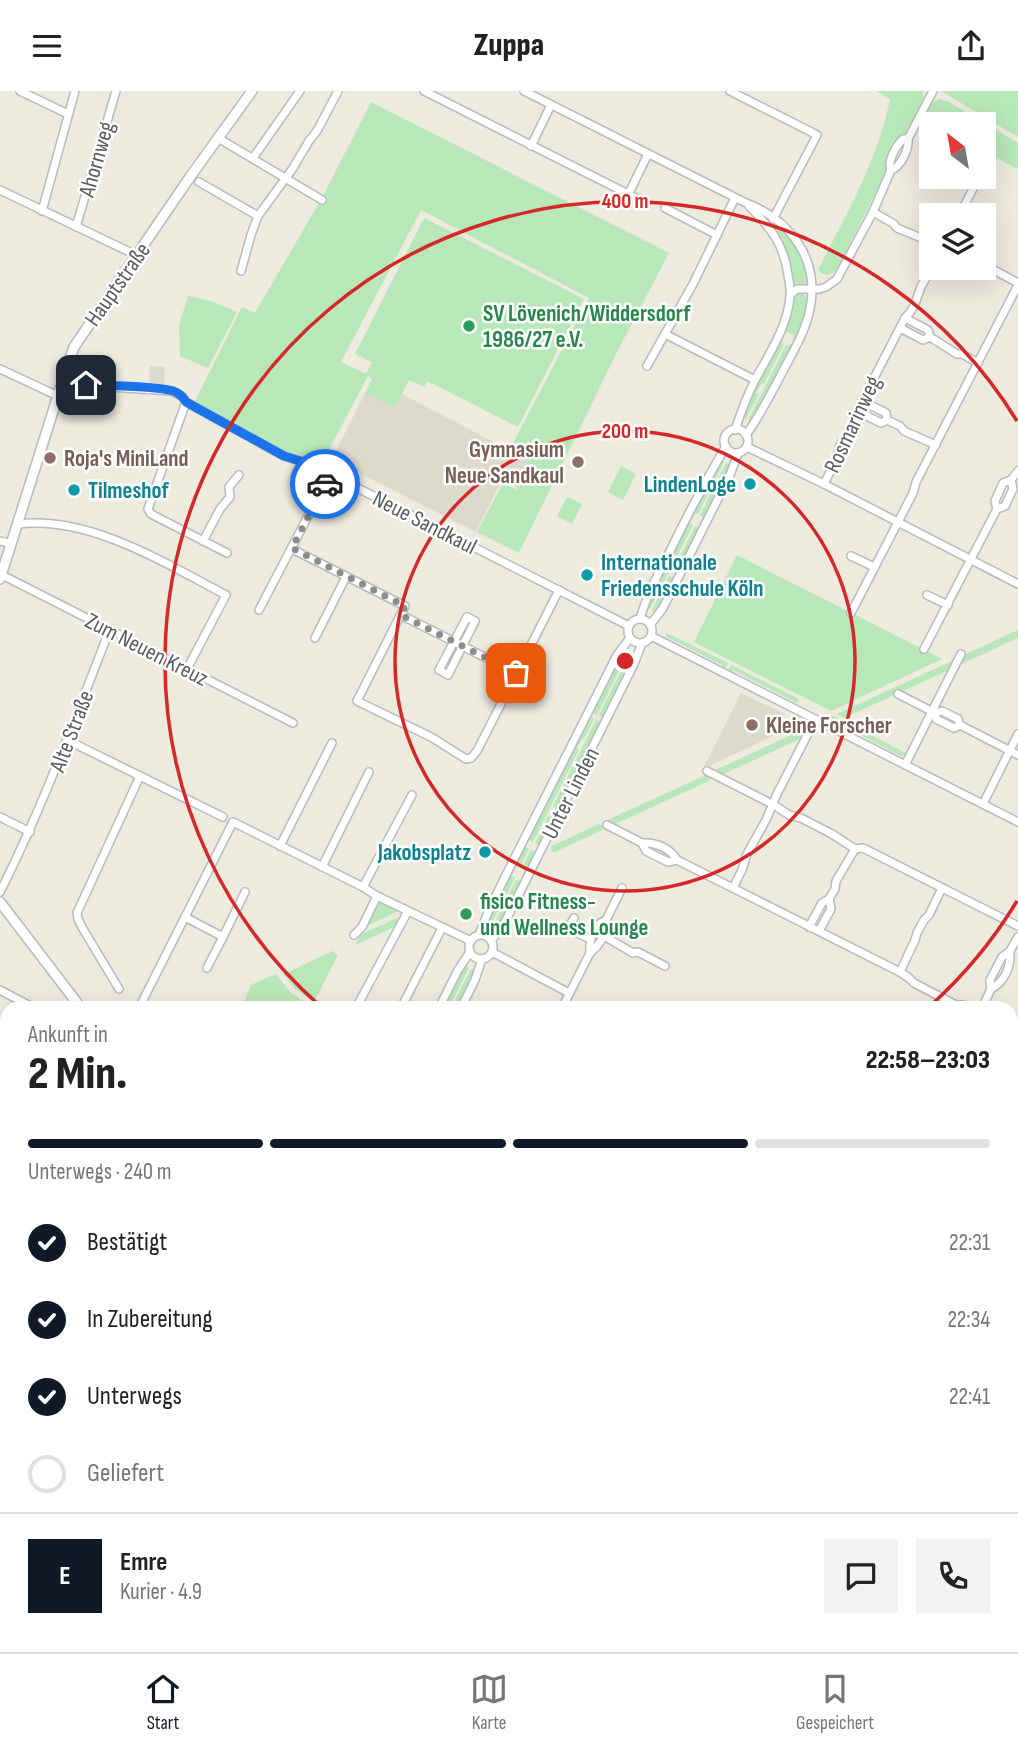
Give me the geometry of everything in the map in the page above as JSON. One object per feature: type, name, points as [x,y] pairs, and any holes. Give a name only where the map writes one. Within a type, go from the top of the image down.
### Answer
[{"type":"street","points":[[20,91],[68,114]]},
{"type":"street","points":[[42,211],[75,91]]},
{"type":"street","name":"Ahornweg","points":[[76,227],[116,91]]},
{"type":"street","name":"Hauptstraße","points":[[1,577],[70,356],[78,340],[252,91]]},
{"type":"street","points":[[253,158],[300,91]]},
{"type":"street","points":[[241,271],[258,216],[317,131],[338,91]]},
{"type":"street","points":[[424,91],[646,203]]},
{"type":"street","points":[[523,91],[746,204],[760,208],[790,231],[807,261],[813,289],[810,310],[762,412],[746,435]]},
{"type":"street","points":[[730,91],[817,135],[775,217],[767,225]]},
{"type":"street","points":[[791,294],[797,289],[826,287],[837,279],[873,212],[891,170],[898,167],[908,147],[908,139],[933,91]]},
{"type":"street","points":[[531,146],[551,105]]},
{"type":"street","points":[[218,138],[322,200]]},
{"type":"street","points":[[628,194],[648,154]]},
{"type":"street","points":[[199,182],[258,216]]},
{"type":"street","points":[[0,190],[136,255]]},
{"type":"street","points":[[648,366],[693,284],[735,198]]},
{"type":"street","points":[[735,430],[740,412],[779,335],[791,294],[786,259],[779,243],[767,225],[746,204]]},
{"type":"street","points":[[665,208],[717,235]]},
{"type":"street","points":[[873,212],[894,223],[897,228],[919,237]]},
{"type":"street","points":[[851,613],[1018,284],[996,272]]},
{"type":"street","name":"Rosmarinweg","points":[[824,484],[838,456],[839,447],[856,421],[857,411],[905,318],[911,313],[926,280]]},
{"type":"street","points":[[905,318],[928,330],[930,337],[957,354],[978,363]]},
{"type":"street","points":[[900,328],[923,340],[930,337]]},
{"type":"street","points":[[665,334],[755,380]]},
{"type":"street","points":[[0,369],[58,396]]},
{"type":"street","name":"Neue Sandkaul","points":[[61,384],[172,391],[186,402],[284,456],[331,474],[629,626]]},
{"type":"street","points":[[862,401],[886,413],[887,420]]},
{"type":"street","points":[[186,402],[148,509],[151,514],[227,553]]},
{"type":"street","points":[[857,411],[881,423],[887,420]]},
{"type":"street","points":[[887,420],[936,445]]},
{"type":"street","points":[[639,619],[690,508],[726,446],[726,436],[731,431],[741,431],[746,435],[747,447],[737,453],[730,475],[671,593],[650,625]]},
{"type":"street","points":[[726,446],[737,453]]},
{"type":"street","name":"Rosmarinweg","points":[[747,447],[1018,584]]},
{"type":"street","points":[[924,649],[997,509],[995,501],[1003,483],[1011,480],[1018,471]]},
{"type":"street","points":[[259,610],[331,474]]},
{"type":"street","points":[[203,541],[230,496],[229,487],[239,475]]},
{"type":"street","points":[[19,524],[55,523],[121,542],[226,596],[187,669]]},
{"type":"street","points":[[0,541],[12,544]]},
{"type":"street","points":[[292,548],[405,606],[358,701],[423,732],[466,758],[471,758],[477,751],[559,590]]},
{"type":"street","points":[[851,556],[874,567]]},
{"type":"street","name":"Zum Neuen Kreuz","points":[[1,577],[110,629],[293,723]]},
{"type":"street","points":[[315,638],[346,577]]},
{"type":"street","points":[[927,595],[948,605]]},
{"type":"street","points":[[401,615],[516,673]]},
{"type":"street","points":[[467,617],[475,621],[463,646],[448,675],[439,670],[467,617]]},
{"type":"street","points":[[639,619],[650,625],[650,636],[642,643],[630,638],[629,626],[634,621],[639,619]]},
{"type":"street","name":"Alte Straße","points":[[0,893],[49,789],[110,629]]},
{"type":"street","points":[[650,636],[1018,822]]},
{"type":"street","name":"Unter Linden","points":[[479,935],[503,881],[617,655],[630,638]]},
{"type":"street","name":"Unter Linden","points":[[491,941],[505,922],[542,849],[642,643]]},
{"type":"street","points":[[905,765],[961,654]]},
{"type":"street","points":[[898,694],[934,712],[936,719],[954,728],[960,725],[1018,755]]},
{"type":"street","points":[[733,888],[747,854],[815,720]]},
{"type":"street","points":[[983,804],[1018,734]]},
{"type":"street","points":[[66,740],[223,817]]},
{"type":"street","points":[[280,846],[332,743]]},
{"type":"street","points":[[707,771],[789,815],[801,818],[855,849],[863,848],[1018,926]]},
{"type":"street","points":[[322,867],[369,772]]},
{"type":"street","points":[[119,989],[83,929],[77,913],[140,776]]},
{"type":"street","points":[[363,887],[412,795]]},
{"type":"street","points":[[0,817],[30,832]]},
{"type":"street","points":[[142,1001],[233,822],[471,941]]},
{"type":"street","points":[[607,825],[642,843],[646,851],[668,862],[677,860],[900,972],[914,983],[948,1001]]},
{"type":"street","points":[[809,926],[822,903],[829,899],[835,889],[836,881],[855,849]]},
{"type":"street","points":[[590,953],[590,939],[599,923],[606,920],[622,888]]},
{"type":"street","points":[[900,972],[917,933],[942,888]]},
{"type":"street","points":[[207,968],[245,892]]},
{"type":"street","points":[[354,935],[362,927],[377,896]]},
{"type":"street","points":[[819,931],[831,909],[829,899]]},
{"type":"street","points":[[0,902],[76,1001]]},
{"type":"street","points":[[360,1001],[408,911]]},
{"type":"street","points":[[185,916],[223,937]]},
{"type":"street","points":[[564,937],[574,918]]},
{"type":"street","points":[[565,1001],[590,953],[598,947],[604,936],[608,927],[606,920]]},
{"type":"street","points":[[405,1001],[442,927]]},
{"type":"street","points":[[568,928],[590,939]]},
{"type":"street","points":[[479,935],[491,941],[493,947],[488,957],[482,959],[470,952],[471,941],[479,935]]},
{"type":"street","points":[[604,936],[633,953],[638,952],[665,966]]},
{"type":"street","points":[[985,1001],[991,989],[990,980],[1002,957],[1010,951],[1018,937]]},
{"type":"street","points":[[442,1001],[470,952]]},
{"type":"street","points":[[492,952],[569,993]]},
{"type":"street","points":[[464,1001],[482,959]]},
{"type":"street","points":[[0,991],[20,1001]]},
{"type":"shaded area","points":[[150,366],[165,367],[164,384],[149,384]]},
{"type":"shaded area","points":[[365,393],[395,408],[402,394],[528,460],[515,485],[502,480],[476,532],[332,459]]},
{"type":"shaded area","name":"Kleine Forscher","points":[[741,693],[785,714],[773,736],[707,767],[705,765]]},
{"type":"green space","points":[[876,91],[923,91],[924,98],[905,136],[899,138],[885,166],[887,171],[836,271],[827,275],[818,270],[860,187],[885,122],[890,99]]},
{"type":"green space","points":[[941,91],[1018,91],[1018,137],[996,124],[996,112],[976,112]]},
{"type":"green space","points":[[939,99],[947,101],[966,112],[926,112],[931,103]]},
{"type":"green space","points":[[371,102],[669,253],[616,354],[519,553],[477,532],[503,483],[517,490],[515,485],[528,460],[510,449],[589,298],[421,210],[341,362],[366,374],[372,362],[355,354],[424,218],[584,299],[518,427],[427,381],[424,387],[409,380],[395,408],[365,393],[372,379],[368,376],[321,465],[292,455],[195,401],[242,307],[255,313],[323,196]]},
{"type":"green space","points":[[996,130],[1018,143],[1018,169],[996,158]]},
{"type":"green space","points":[[777,223],[798,250],[808,283],[793,285],[773,228]]},
{"type":"green space","points":[[799,293],[808,298],[806,316],[795,340],[794,335],[787,332],[782,334],[790,306]]},
{"type":"green space","points":[[188,296],[211,301],[237,312],[208,368],[180,356],[179,325]]},
{"type":"green space","points":[[779,338],[784,344],[764,384],[761,384],[756,393],[759,394],[746,419],[742,418],[743,412]]},
{"type":"green space","points":[[790,343],[793,345],[752,423],[748,420],[786,345],[789,346]]},
{"type":"green space","points":[[720,459],[724,462],[698,514],[695,513],[690,523],[693,525],[650,609],[645,608]]},
{"type":"green space","points":[[726,463],[731,465],[729,470],[656,613],[652,610],[669,576],[673,577],[677,568],[675,566],[695,526],[698,527],[703,517],[700,515]]},
{"type":"green space","points":[[621,466],[636,474],[623,500],[608,492]]},
{"type":"green space","points":[[567,497],[582,504],[572,524],[557,516]]},
{"type":"green space","points":[[737,555],[942,659],[831,711],[694,642]]},
{"type":"green space","points":[[1018,630],[1018,638],[959,665],[964,655]]},
{"type":"green space","points":[[667,633],[728,663],[724,671],[720,670],[722,665],[665,636]]},
{"type":"green space","points":[[624,650],[628,653],[597,715],[591,712]]},
{"type":"green space","points":[[630,654],[635,655],[604,719],[599,715]]},
{"type":"green space","points":[[956,659],[951,669],[844,718],[837,714]]},
{"type":"green space","points":[[731,665],[799,699],[797,703],[733,670],[730,674],[726,673]]},
{"type":"green space","points":[[589,716],[594,719],[577,748],[579,749],[533,842],[527,839]]},
{"type":"green space","points":[[833,716],[906,753],[901,756],[827,718]]},
{"type":"green space","points":[[794,717],[805,721],[807,725],[800,739],[721,775],[713,771],[789,736],[787,729]]},
{"type":"green space","points":[[596,720],[602,723],[540,846],[535,843],[548,816],[551,817],[556,808],[553,806]]},
{"type":"green space","points":[[706,775],[711,777],[709,781],[613,825],[605,821]]},
{"type":"green space","points":[[599,824],[607,828],[555,852],[550,850],[552,846]]},
{"type":"green space","points":[[523,846],[529,849],[520,868],[516,866],[512,876],[515,878],[491,925],[486,924]]},
{"type":"green space","points":[[531,850],[537,853],[497,929],[493,926],[516,880],[520,881],[525,870],[522,868]]},
{"type":"green space","points":[[381,902],[398,911],[365,927],[376,904]]},
{"type":"green space","points":[[399,917],[394,927],[356,943],[360,935]]},
{"type":"green space","points":[[332,951],[338,955],[315,1000],[297,990],[284,974]]},
{"type":"green space","points":[[465,966],[469,968],[452,1001],[445,1001],[458,974]]},
{"type":"green space","points":[[471,969],[475,971],[462,1001],[455,1001]]},
{"type":"green space","points":[[276,974],[290,992],[303,1001],[245,1001],[251,985]]},
{"type":"way so far","points":[[325,484],[292,548],[405,606],[401,615],[516,673]]},
{"type":"place","name":"SV Lövenich/Widdersdorf 1986/27 e.V.","points":[[469,326]]},
{"type":"place","name":"Roja's MiniLand","points":[[50,458]]},
{"type":"place","name":"Gymnasium Neue Sandkaul","points":[[578,462]]},
{"type":"place","name":"LindenLoge","points":[[750,484]]},
{"type":"place","name":"Tilmeshof","points":[[74,490]]},
{"type":"place","name":"Internationale Friedensschule Köln","points":[[587,575]]},
{"type":"place","name":"Kleine Forscher","points":[[752,725]]},
{"type":"place","name":"Jakobsplatz","points":[[485,852]]},
{"type":"place","name":"fisico Fitness- und Wellness Lounge","points":[[466,914]]},
{"type":"route","points":[[86,385],[178,393],[186,402],[284,456],[331,474],[325,484]]}]
